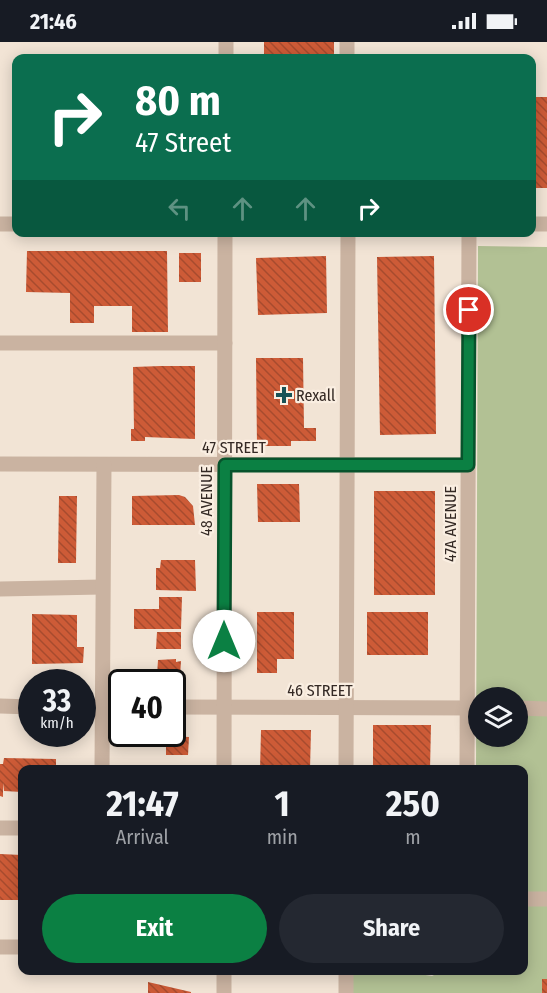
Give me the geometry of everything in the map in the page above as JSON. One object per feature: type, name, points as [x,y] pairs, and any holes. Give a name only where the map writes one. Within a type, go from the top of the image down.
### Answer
[{"type":"street","name":"48 AVENUE","points":[[224,765],[225,237]]},
{"type":"street","points":[[346,765],[349,465],[348,237]]},
{"type":"street","name":"47A AVENUE","points":[[469,237],[468,465],[473,687]]},
{"type":"street","points":[[0,343],[225,343]]},
{"type":"street","name":"47 STREET","points":[[0,464],[468,465]]},
{"type":"street","points":[[102,765],[105,605],[102,587],[104,465]]},
{"type":"street","points":[[0,589],[102,587]]},
{"type":"street","points":[[0,706],[18,706]]},
{"type":"street","points":[[96,707],[108,707]]},
{"type":"street","name":"46 STREET","points":[[186,707],[468,708]]},
{"type":"street","points":[[528,708],[547,709]]},
{"type":"street","name":"47A AVENUE","points":[[467,765],[469,747]]},
{"type":"street","points":[[0,828],[18,828]]},
{"type":"street","points":[[528,899],[547,899]]},
{"type":"street","points":[[0,947],[18,947]]},
{"type":"street","points":[[224,975],[224,993]]},
{"type":"street","points":[[346,975],[346,993]]},
{"type":"green space","points":[[478,246],[547,247],[547,993],[341,993],[341,975],[528,975],[528,765],[476,765],[476,747],[528,747],[528,687],[476,687]]},
{"type":"building","points":[[264,42],[334,42],[334,54],[264,54]]},
{"type":"building","points":[[536,97],[547,97],[547,188],[536,188]]},
{"type":"building","points":[[27,251],[167,251],[168,332],[132,332],[132,306],[94,306],[94,323],[70,323],[70,293],[26,292]]},
{"type":"building","points":[[179,253],[201,253],[201,282],[179,282]]},
{"type":"building","points":[[326,256],[327,313],[258,315],[256,258]]},
{"type":"building","points":[[434,256],[436,434],[380,435],[377,257]]},
{"type":"building","points":[[256,358],[303,358],[304,428],[316,428],[316,441],[291,441],[291,446],[257,446]]},
{"type":"building","points":[[195,366],[195,439],[145,437],[145,441],[131,441],[131,429],[134,429],[133,367]]},
{"type":"building","points":[[257,484],[299,484],[300,522],[258,522]]},
{"type":"building","points":[[374,491],[435,491],[435,595],[374,595]]},
{"type":"building","points":[[179,495],[185,497],[193,506],[195,525],[132,525],[132,496]]},
{"type":"building","points":[[59,496],[77,496],[76,563],[58,563]]},
{"type":"building","points":[[161,560],[195,560],[196,591],[156,590],[156,568],[160,568]]},
{"type":"building","points":[[159,597],[182,597],[181,629],[134,629],[134,609],[159,609]]},
{"type":"building","points":[[257,612],[294,612],[294,659],[277,659],[277,673],[257,673]]},
{"type":"building","points":[[367,612],[428,612],[428,655],[367,655]]},
{"type":"building","points":[[32,614],[77,615],[77,647],[84,647],[83,663],[32,664]]},
{"type":"building","points":[[157,632],[181,632],[181,649],[156,649]]},
{"type":"building","points":[[158,660],[181,661],[180,669],[157,669]]},
{"type":"building","points":[[373,725],[431,725],[430,765],[373,765]]},
{"type":"building","points":[[261,730],[311,730],[310,765],[260,765]]},
{"type":"building","points":[[186,737],[189,737],[188,755],[166,755],[166,747],[186,747]]},
{"type":"building","points":[[4,758],[56,759],[56,765],[18,765],[18,792],[4,791],[3,783],[3,797],[0,796],[0,764],[3,764]]},
{"type":"building","points":[[0,854],[18,855],[18,900],[0,900]]},
{"type":"building","points":[[542,979],[547,979],[547,993],[542,993]]},
{"type":"building","points":[[148,982],[191,992],[191,993],[148,993]]},
{"type":"place","name":"Rexall","points":[[284,395]]},
{"type":"route","points":[[224,641],[225,465],[468,465],[469,310]]}]
